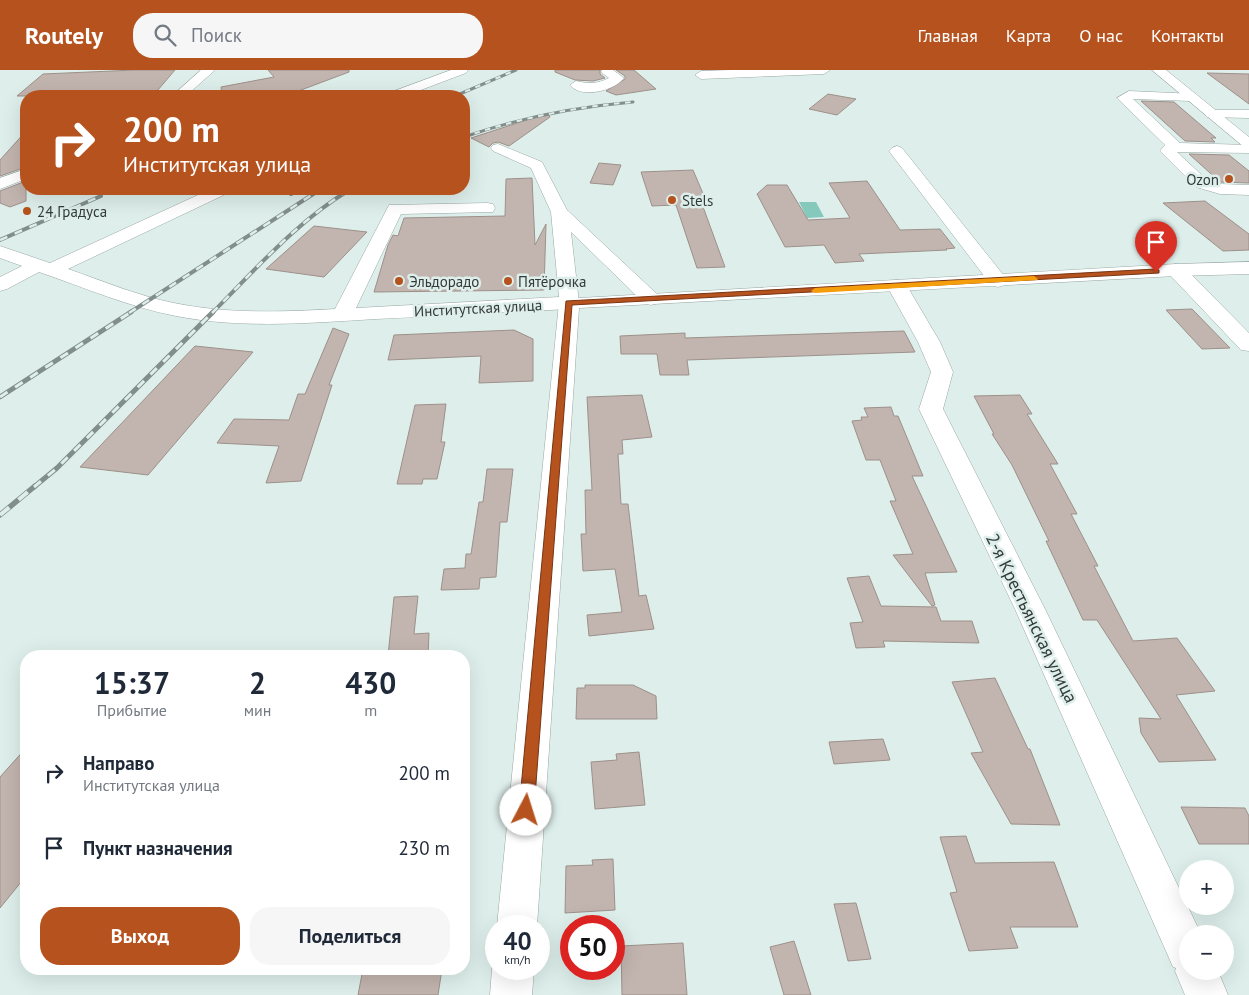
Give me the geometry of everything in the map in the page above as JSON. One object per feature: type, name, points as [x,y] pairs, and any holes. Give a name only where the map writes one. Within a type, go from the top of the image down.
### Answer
[{"type":"main road","points":[[185,90],[209,70]]},
{"type":"main road","points":[[410,90],[462,70]]},
{"type":"main road","points":[[701,75],[824,70]]},
{"type":"main road","points":[[1158,70],[1249,144]]},
{"type":"main road","points":[[572,87],[591,88],[610,83],[618,78],[610,71]]},
{"type":"main road","points":[[1176,147],[1124,98],[1129,96],[1191,97]]},
{"type":"main road","points":[[1212,114],[1249,114]]},
{"type":"main road","points":[[1249,149],[1176,147],[1169,148],[1168,151],[1202,184],[1220,189],[1249,190]]},
{"type":"main road","points":[[498,148],[537,165],[560,212],[651,299]]},
{"type":"main road","points":[[897,150],[998,281]]},
{"type":"main road","points":[[0,184],[20,176]]},
{"type":"main road","points":[[0,285],[210,195]]},
{"type":"main road","points":[[342,315],[394,209],[487,208]]},
{"type":"main road","points":[[518,915],[568,303],[560,212]]},
{"type":"main road","name":"Институтская улица","points":[[0,252],[168,309],[218,316],[308,317],[1176,270],[1249,268]]},
{"type":"main road","points":[[1176,270],[1249,345]]},
{"type":"main road","name":"2-я Крестьянская улица","points":[[897,286],[928,342],[942,372],[930,409],[1030,609],[1179,932]]},
{"type":"main road","points":[[511,995],[512,980]]},
{"type":"main road","points":[[1200,980],[1207,995]]},
{"type":"green space","points":[[799,202],[816,202],[824,217],[807,218]]},
{"type":"building","points":[[175,70],[158,90],[24,90],[43,74]]},
{"type":"building","points":[[268,70],[349,70],[349,72],[301,90],[221,90],[221,87],[274,77]]},
{"type":"building","points":[[555,70],[600,70],[600,74],[605,78],[593,81],[575,80],[555,72]]},
{"type":"building","points":[[616,70],[634,70],[656,89],[616,95],[606,91],[625,79],[625,76]]},
{"type":"building","points":[[1207,73],[1249,74],[1249,104]]},
{"type":"building","points":[[828,94],[856,99],[837,115],[809,109]]},
{"type":"building","points":[[1141,101],[1174,102],[1216,138],[1211,138],[1215,142],[1185,141]]},
{"type":"building","points":[[548,113],[550,117],[509,146],[498,142],[493,143],[489,147],[471,138]]},
{"type":"building","points":[[20,138],[20,169],[0,176],[0,160]]},
{"type":"building","points":[[1189,154],[1229,155],[1249,171],[1249,183],[1220,182]]},
{"type":"building","points":[[599,163],[621,165],[613,185],[590,183]]},
{"type":"building","points":[[693,170],[707,203],[702,204],[725,267],[697,268],[676,205],[652,206],[641,172]]},
{"type":"building","points":[[532,178],[535,245],[546,224],[544,290],[374,292],[388,245],[393,235],[398,236],[404,218],[505,216],[506,179]]},
{"type":"building","points":[[867,181],[900,230],[940,229],[955,248],[859,254],[864,261],[835,263],[824,245],[785,247],[757,194],[767,185],[787,185],[808,220],[850,218],[829,183]]},
{"type":"building","points":[[20,183],[20,195],[26,195],[26,201],[10,207],[0,203],[0,191]]},
{"type":"building","points":[[1205,201],[1249,234],[1249,250],[1223,251],[1163,203]]},
{"type":"building","points":[[314,226],[367,232],[324,277],[266,269]]},
{"type":"building","points":[[1192,309],[1230,348],[1202,349],[1166,310]]},
{"type":"building","points":[[333,328],[349,334],[329,385],[332,385],[301,481],[266,483],[279,446],[217,443],[234,419],[289,420],[298,394],[305,394]]},
{"type":"building","points":[[514,330],[533,339],[533,381],[479,383],[481,356],[388,360],[394,335]]},
{"type":"building","points":[[904,331],[915,352],[687,360],[689,375],[660,375],[657,354],[621,354],[620,336],[685,333],[685,338]]},
{"type":"building","points":[[195,346],[253,352],[148,475],[80,467]]},
{"type":"building","points":[[642,395],[652,437],[622,440],[623,454],[618,454],[621,504],[628,504],[639,596],[646,595],[654,629],[589,636],[587,615],[622,612],[615,569],[583,571],[581,534],[586,534],[585,490],[592,490],[587,397]]},
{"type":"building","points":[[1020,395],[1032,414],[1027,414],[1058,464],[1050,464],[1077,514],[1071,514],[1098,566],[1094,566],[1133,641],[1177,638],[1215,691],[1176,695],[1216,760],[1159,762],[1141,733],[1139,718],[1161,719],[1097,620],[1083,620],[1046,541],[1049,541],[1012,465],[992,434],[994,434],[974,396]]},
{"type":"building","points":[[446,404],[441,442],[445,442],[437,479],[423,479],[422,484],[397,484],[415,405]]},
{"type":"building","points":[[891,407],[894,416],[898,416],[923,476],[912,476],[957,572],[925,573],[935,605],[932,606],[893,555],[913,554],[890,501],[896,501],[880,460],[866,460],[852,421],[862,420],[861,417],[868,417],[864,408]]},
{"type":"building","points":[[487,469],[513,469],[507,522],[500,522],[496,577],[480,578],[479,589],[441,590],[444,569],[465,568],[466,554],[471,554],[479,502],[483,502]]},
{"type":"building","points":[[869,576],[881,606],[936,607],[941,621],[972,621],[979,643],[883,641],[885,647],[856,648],[850,623],[863,622],[847,578]]},
{"type":"building","points":[[418,596],[414,634],[429,633],[428,650],[389,650],[394,597]]},
{"type":"building","points":[[995,678],[1028,749],[1030,749],[1060,825],[1011,824],[971,753],[983,752],[952,682]]},
{"type":"building","points":[[585,685],[633,685],[656,696],[657,719],[576,719],[577,688],[585,688]]},
{"type":"building","points":[[883,739],[890,760],[834,764],[829,742]]},
{"type":"building","points":[[639,752],[645,805],[595,809],[591,762],[617,760],[616,754]]},
{"type":"building","points":[[20,755],[20,883],[0,908],[0,777]]},
{"type":"building","points":[[1181,807],[1245,808],[1249,816],[1249,844],[1199,844]]},
{"type":"building","points":[[966,836],[975,863],[1054,862],[1078,927],[1010,927],[1018,948],[969,951],[950,893],[957,892],[940,837]]},
{"type":"building","points":[[613,859],[615,910],[565,913],[566,866],[593,865],[592,860]]},
{"type":"building","points":[[856,903],[871,959],[848,961],[834,904]]},
{"type":"building","points":[[794,941],[811,995],[784,995],[770,947]]},
{"type":"building","points":[[683,943],[687,995],[622,995],[622,980],[625,980],[625,946]]},
{"type":"building","points":[[362,975],[441,975],[438,995],[358,995]]},
{"type":"railway","points":[[469,90],[516,70]]},
{"type":"railway","points":[[470,135],[547,114],[633,102]]},
{"type":"railway","points":[[129,313],[312,195]]},
{"type":"railway","points":[[212,313],[295,231],[342,195]]},
{"type":"railway","points":[[0,240],[101,196]]},
{"type":"railway","points":[[0,397],[131,312]]},
{"type":"railway","points":[[34,487],[57,468],[212,313]]},
{"type":"railway","points":[[0,515],[35,486]]},
{"type":"slow traffic","points":[[815,291],[1034,279]]},
{"type":"place","name":"Ozon","points":[[1229,179]]},
{"type":"place","name":"Stels","points":[[672,200]]},
{"type":"place","name":"24 Градуса","points":[[27,211]]},
{"type":"place","name":"Эльдорадо","points":[[399,281]]},
{"type":"place","name":"Пятёрочка","points":[[508,281]]},
{"type":"route","points":[[526,810],[568,303],[1156,272]]}]
